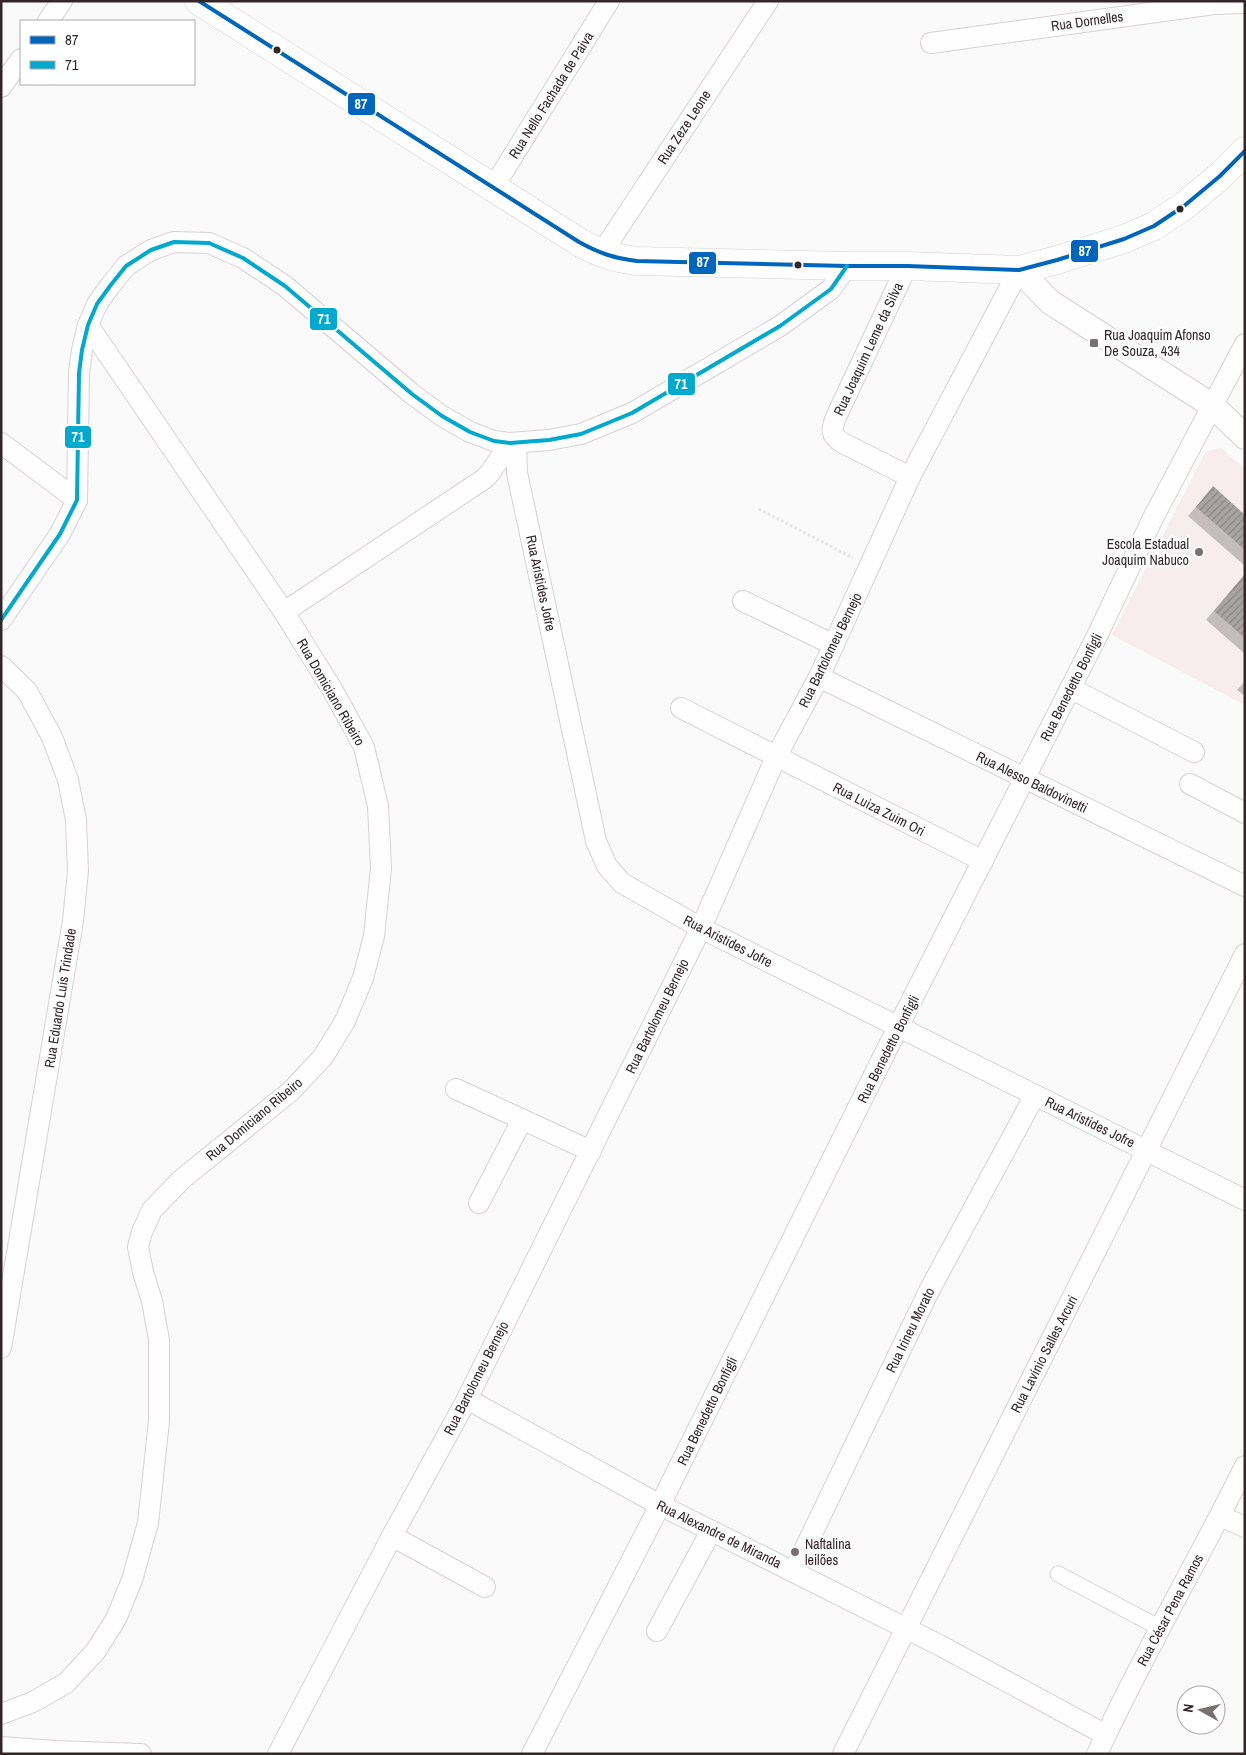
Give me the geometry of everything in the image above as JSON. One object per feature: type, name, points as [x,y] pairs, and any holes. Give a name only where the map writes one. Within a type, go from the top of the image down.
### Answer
[{"type":"main road","points":[[199,1],[493,188],[601,254],[618,259],[1019,270],[1124,239],[1154,226],[1191,200],[1220,176],[1245,151]]},
{"type":"street","points":[[49,20],[62,1]]},
{"type":"street","name":"Rua Nello Fachada de Paiva","points":[[493,188],[609,1]]},
{"type":"street","name":"Rua Zeze Leone","points":[[601,254],[768,1]]},
{"type":"street","name":"Rua Dornelles","points":[[930,43],[1214,4],[1245,4]]},
{"type":"street","points":[[1,87],[20,60]]},
{"type":"street","points":[[1,620],[60,534],[77,500],[79,373],[88,325],[98,304],[126,266],[151,250],[174,242],[208,243],[243,258],[285,286],[412,394],[442,416],[470,432],[494,441],[513,443],[549,440],[581,434],[632,413],[780,326],[831,289],[847,266]]},
{"type":"street","name":"Rua Joaquim Leme da Silva","points":[[907,266],[836,418],[832,432],[835,438],[843,443],[910,477]]},
{"type":"street","points":[[1019,270],[1050,302],[1213,406],[1245,437]]},
{"type":"street","name":"Rua Bartolomeu Bernejo","points":[[278,1754],[392,1536],[467,1399],[701,928],[776,757],[819,677],[910,477],[1019,270]]},
{"type":"street","name":"Rua Domiciano Ribeiro","points":[[1,1714],[33,1702],[66,1683],[95,1652],[116,1620],[132,1580],[148,1524],[159,1421],[159,1340],[152,1301],[142,1272],[138,1247],[142,1232],[152,1210],[182,1179],[291,1091],[323,1057],[349,1012],[363,978],[374,936],[382,868],[378,806],[364,747],[332,689],[284,612],[88,325]]},
{"type":"street","name":"Rua Benedetto Bonfigli","points":[[532,1754],[660,1505],[898,1027],[1070,688],[1153,518],[1245,344]]},
{"type":"street","points":[[1,443],[77,500]]},
{"type":"street","points":[[284,612],[484,479],[513,443]]},
{"type":"street","name":"Rua Aristides Jofre","points":[[513,443],[517,473],[596,841],[607,866],[622,883],[701,928],[1245,1200]]},
{"type":"street","points":[[743,601],[834,645]]},
{"type":"street","name":"Rua Eduardo Luís Trindade","points":[[1,666],[27,691],[52,737],[68,780],[76,820],[78,870],[72,921],[1,1348]]},
{"type":"street","name":"Rua Alesso Baldovinetti","points":[[819,677],[1245,886]]},
{"type":"street","points":[[1070,688],[1194,752]]},
{"type":"street","name":"Rua Luiza Zuim Ori","points":[[682,708],[983,861]]},
{"type":"street","points":[[1190,784],[1245,813]]},
{"type":"street","name":"Rua Lavínio Salles Arcuri","points":[[843,1754],[1245,954]]},
{"type":"street","points":[[456,1089],[591,1150]]},
{"type":"street","name":"Rua Irineu Morato","points":[[794,1571],[930,1288],[1035,1095]]},
{"type":"street","points":[[479,1202],[522,1120]]},
{"type":"street","name":"Rua Alexandre de Miranda","points":[[467,1399],[660,1505],[906,1628],[1106,1735]]},
{"type":"street","name":"Rua César Pena Ramos","points":[[1097,1754],[1160,1628],[1245,1466]]},
{"type":"street","points":[[1220,1516],[1245,1528]]},
{"type":"street","points":[[657,1631],[711,1531]]},
{"type":"street","points":[[392,1536],[486,1587]]},
{"type":"street","points":[[1058,1574],[1160,1628]]},
{"type":"street","points":[[1,1747],[141,1754]]},
{"type":"path","points":[[759,509],[870,566]]},
{"type":"shaded area","name":"Escola Estadual Joaquim Nabuco","points":[[1221,448],[1245,469],[1245,705],[1112,635],[1206,451]]},
{"type":"building","points":[[1213,486],[1245,515],[1245,550],[1196,507]]},
{"type":"building","points":[[1245,574],[1245,638],[1214,611]]},
{"type":"transit line","name":"87","points":[[199,1],[579,242],[613,257],[628,260],[1019,270],[1124,239],[1154,226],[1184,206],[1220,176],[1245,151]]},
{"type":"transit line","name":"71","points":[[1,620],[60,534],[77,500],[79,373],[88,325],[97,304],[126,266],[151,250],[174,242],[209,243],[243,258],[285,286],[412,394],[442,416],[470,432],[494,441],[510,443],[549,440],[581,434],[632,413],[780,326],[831,289],[847,266]]},
{"type":"place","name":"Rua Joaquim Afonso De Souza, 434","points":[[1094,343]]},
{"type":"place","name":"Escola Estadual Joaquim Nabuco","points":[[1199,552]]},
{"type":"place","name":"Naftalina leilões","points":[[795,1552]]}]
